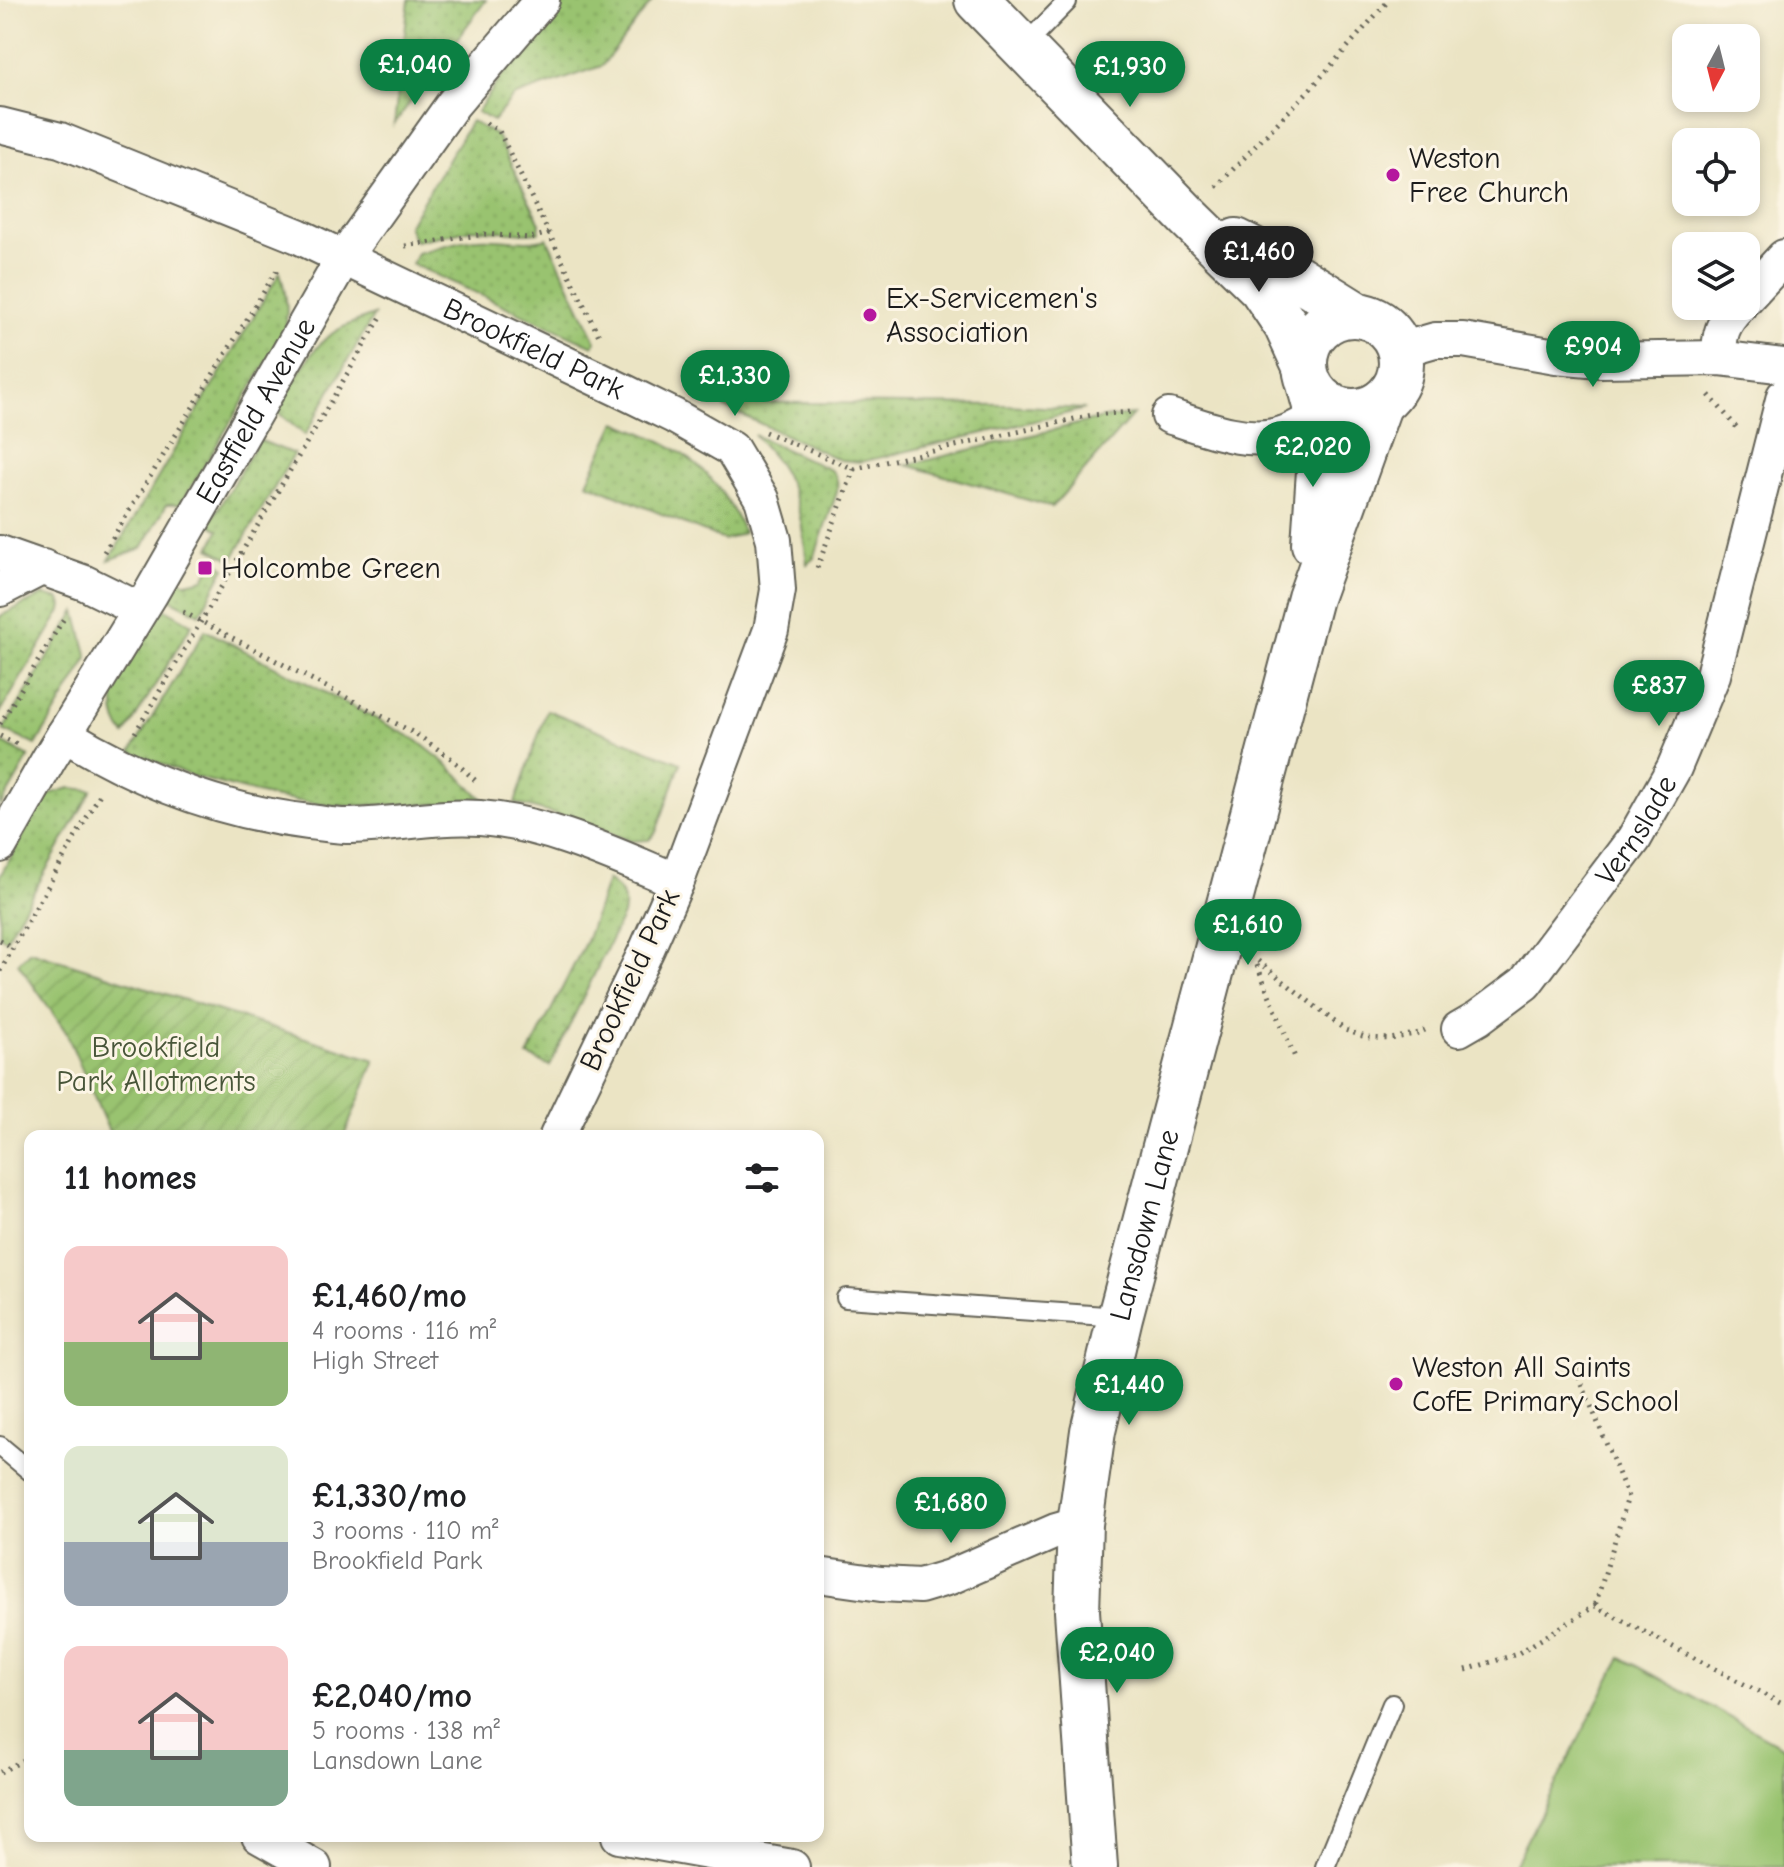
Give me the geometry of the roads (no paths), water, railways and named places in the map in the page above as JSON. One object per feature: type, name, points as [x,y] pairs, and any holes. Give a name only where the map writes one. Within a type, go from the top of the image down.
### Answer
[{"type":"street","name":"Eastfield Avenue","points":[[0,845],[344,257],[453,104],[542,0]]},
{"type":"street","points":[[977,0],[1261,288],[1286,325],[1310,388],[1319,397],[1332,406],[1348,411],[1365,410],[1380,403],[1397,383],[1401,367],[1400,350],[1393,335],[1381,323],[1370,317],[1341,316],[1320,328],[1307,348],[1310,388],[1284,433],[1269,437],[1216,431],[1169,416]]},
{"type":"street","name":"Brookfield Park","points":[[0,125],[60,140],[298,236],[674,416],[732,449],[762,499],[774,540],[778,590],[771,630],[677,881],[560,1130]]},
{"type":"street","points":[[1190,218],[1252,249],[1358,315]]},
{"type":"street","points":[[1760,283],[1784,257]]},
{"type":"street","points":[[1719,358],[1719,337],[1726,320]]},
{"type":"street","points":[[1400,350],[1435,340],[1463,340],[1600,360],[1719,358],[1784,366]]},
{"type":"street","name":"Lansdown Lane","points":[[1310,388],[1321,442],[1310,598]]},
{"type":"street","name":"Vernslade","points":[[1468,1024],[1525,983],[1634,839],[1674,768],[1713,675],[1784,396]]},
{"type":"street","name":"Lansdown Lane","points":[[1095,1867],[1077,1611],[1080,1524],[1093,1431],[1120,1317],[1310,598],[1380,403]]},
{"type":"street","points":[[0,553],[145,601]]},
{"type":"street","points":[[0,589],[43,567]]},
{"type":"street","points":[[64,734],[117,764],[228,808],[345,826],[479,818],[520,824],[581,843],[677,881]]},
{"type":"street","points":[[824,1576],[920,1586],[950,1577],[1056,1531],[1080,1524]]},
{"type":"street","points":[[270,1842],[314,1867]]},
{"type":"street","points":[[652,1842],[792,1867]]},
{"type":"lane","points":[[1022,48],[1067,2]]},
{"type":"lane","points":[[846,1298],[1120,1317]]},
{"type":"lane","points":[[0,1446],[24,1466]]},
{"type":"lane","points":[[1325,1867],[1392,1704]]},
{"type":"place","name":"Weston Free Church","points":[[1393,175]]},
{"type":"place","name":"Ex-Servicemen's Association","points":[[870,315]]},
{"type":"place","name":"Holcombe Green","points":[[205,568]]},
{"type":"place","name":"Weston All Saints CofE Primary School","points":[[1396,1384]]},
{"type":"park label","name":"Brookfield Park Allotments","points":[[156,1064]]}]
